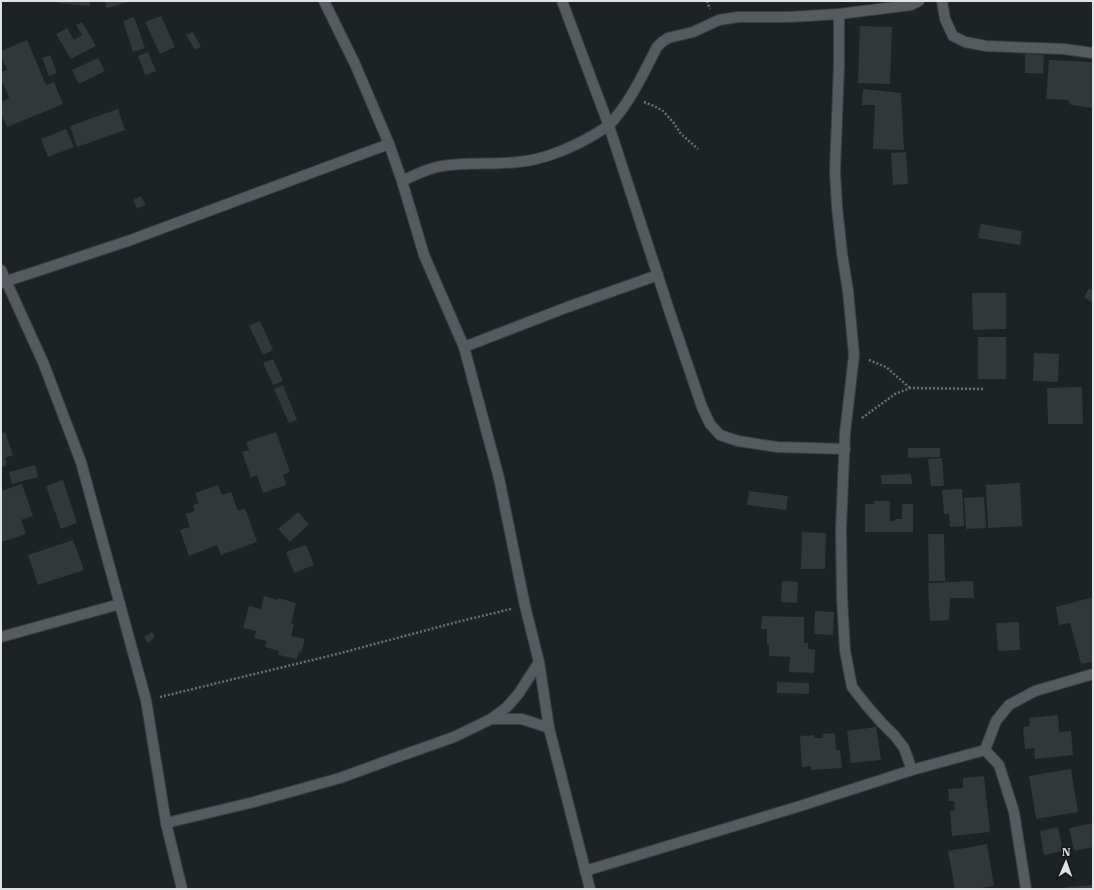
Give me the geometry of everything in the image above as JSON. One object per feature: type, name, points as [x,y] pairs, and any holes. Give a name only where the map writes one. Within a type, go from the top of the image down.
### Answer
[{"type":"street","points":[[324,1],[355,64],[389,144],[424,254],[464,347],[499,478],[525,606],[539,662],[549,728],[590,889]]},
{"type":"street","points":[[562,1],[609,126],[702,407],[710,424],[720,435],[738,441],[777,447],[845,449]]},
{"type":"street","points":[[402,181],[421,172],[441,166],[519,162],[539,158],[562,151],[587,139],[609,126],[630,97],[657,47],[662,42],[668,38],[693,32],[719,20],[738,17],[789,17],[839,14],[911,5],[919,1]]},
{"type":"street","points":[[942,1],[945,19],[953,36],[966,42],[986,46],[1064,49],[1093,53]]},
{"type":"street","points":[[839,14],[839,65],[835,171],[837,207],[848,291],[854,354],[845,433],[841,529],[842,597],[845,651],[852,687],[904,748],[912,770]]},
{"type":"street","points":[[3,282],[128,242],[389,144]]},
{"type":"street","points":[[1,270],[3,282],[42,362],[81,462],[146,700],[166,823],[182,889]]},
{"type":"street","points":[[464,347],[565,308],[658,275]]},
{"type":"street","points":[[1,637],[120,604]]},
{"type":"street","points":[[166,823],[254,802],[340,778],[454,737],[491,719],[508,707],[539,662]]},
{"type":"street","points":[[985,750],[996,721],[1009,705],[1035,691],[1093,674]]},
{"type":"street","points":[[491,719],[522,719],[549,728]]},
{"type":"street","points":[[585,871],[912,770],[985,750]]},
{"type":"street","points":[[985,750],[999,765],[1014,812],[1026,889]]},
{"type":"path","points":[[630,97],[663,111],[682,134],[698,149]]},
{"type":"path","points":[[854,354],[886,367],[910,388]]},
{"type":"path","points":[[845,433],[857,422],[895,394],[910,388],[983,389]]},
{"type":"path","points":[[146,700],[337,654],[460,621],[525,606]]},
{"type":"building","points":[[57,1],[90,1],[90,6],[57,3]]},
{"type":"building","points":[[105,1],[128,1],[129,2],[107,8]]},
{"type":"building","points":[[161,16],[175,47],[160,54],[145,22]]},
{"type":"building","points":[[134,17],[145,48],[133,52],[123,21]]},
{"type":"building","points":[[82,22],[96,46],[71,59],[56,34],[67,28],[74,40],[82,35],[76,25]]},
{"type":"building","points":[[860,26],[892,27],[890,84],[858,83]]},
{"type":"building","points":[[193,32],[201,47],[195,50],[186,35]]},
{"type":"building","points":[[27,40],[46,85],[54,82],[63,104],[7,127],[1,113],[1,102],[9,98],[1,79],[1,72],[7,70],[1,55],[1,51]]},
{"type":"building","points":[[148,52],[156,71],[145,75],[138,56]]},
{"type":"building","points":[[1025,54],[1044,55],[1043,74],[1025,73]]},
{"type":"building","points":[[50,55],[57,73],[49,76],[42,58]]},
{"type":"building","points":[[98,58],[105,71],[79,84],[72,70]]},
{"type":"building","points":[[1049,60],[1093,62],[1093,108],[1071,105],[1068,100],[1046,99]]},
{"type":"building","points":[[863,89],[901,93],[904,150],[873,149],[875,105],[862,105]]},
{"type":"building","points":[[118,109],[125,130],[77,147],[70,126]]},
{"type":"building","points":[[66,129],[74,147],[48,157],[41,139]]},
{"type":"building","points":[[906,152],[908,184],[893,185],[891,153]]},
{"type":"building","points":[[141,196],[146,205],[137,209],[133,200]]},
{"type":"building","points":[[981,224],[1022,231],[1020,245],[978,238]]},
{"type":"building","points":[[1089,288],[1093,291],[1093,303],[1084,297]]},
{"type":"building","points":[[972,293],[1006,293],[1006,329],[973,330]]},
{"type":"building","points":[[260,321],[273,350],[263,355],[249,326]]},
{"type":"building","points":[[978,337],[1006,337],[1006,379],[978,379]]},
{"type":"building","points":[[1034,353],[1059,354],[1058,382],[1033,381]]},
{"type":"building","points":[[273,359],[283,381],[273,385],[263,363]]},
{"type":"building","points":[[283,385],[297,420],[289,423],[274,389]]},
{"type":"building","points":[[1082,387],[1083,424],[1048,424],[1047,388]]},
{"type":"building","points":[[5,432],[13,455],[5,458],[7,465],[1,468],[1,434]]},
{"type":"building","points":[[276,432],[290,472],[283,475],[286,485],[263,493],[257,475],[251,478],[242,452],[249,450],[246,442]]},
{"type":"building","points":[[908,448],[940,448],[940,457],[908,458]]},
{"type":"building","points":[[942,458],[944,486],[931,486],[928,459]]},
{"type":"building","points":[[35,465],[38,477],[12,484],[9,472]]},
{"type":"building","points":[[911,474],[912,484],[882,484],[881,475]]},
{"type":"building","points":[[63,480],[77,523],[61,529],[46,486]]},
{"type":"building","points":[[1020,483],[1022,526],[988,528],[986,485]]},
{"type":"building","points":[[22,484],[33,516],[21,520],[26,534],[2,542],[1,491]]},
{"type":"building","points":[[218,485],[222,495],[231,492],[238,511],[245,508],[257,542],[221,555],[217,545],[189,556],[180,530],[190,527],[186,514],[195,511],[193,505],[199,503],[195,493]]},
{"type":"building","points":[[962,489],[964,526],[950,527],[949,514],[944,514],[942,490]]},
{"type":"building","points":[[749,491],[788,496],[786,510],[747,505]]},
{"type":"building","points":[[984,497],[986,528],[966,529],[964,498]]},
{"type":"building","points":[[874,501],[890,501],[890,521],[902,519],[902,504],[913,504],[913,532],[865,532],[865,504],[874,504]]},
{"type":"building","points":[[298,512],[309,524],[290,542],[278,529]]},
{"type":"building","points":[[802,532],[826,533],[825,569],[801,569]]},
{"type":"building","points":[[928,534],[944,534],[945,581],[929,581]]},
{"type":"building","points":[[73,540],[84,570],[38,585],[28,555]]},
{"type":"building","points":[[306,545],[314,565],[294,573],[286,552]]},
{"type":"building","points":[[782,581],[798,582],[797,603],[781,602]]},
{"type":"building","points":[[973,581],[974,598],[950,598],[949,620],[930,621],[928,583]]},
{"type":"building","points":[[264,596],[278,600],[279,598],[296,603],[291,624],[294,624],[291,636],[305,639],[301,653],[299,652],[297,659],[279,655],[279,651],[265,647],[267,641],[254,638],[256,631],[243,628],[249,606],[261,609]]},
{"type":"building","points":[[1093,597],[1093,662],[1081,664],[1070,623],[1059,625],[1056,607]]},
{"type":"building","points":[[815,611],[834,612],[833,635],[814,634]]},
{"type":"building","points":[[762,616],[804,617],[804,643],[808,643],[808,649],[815,650],[814,673],[789,672],[790,657],[769,656],[767,629],[761,629]]},
{"type":"building","points":[[1019,622],[1020,650],[998,651],[996,623]]},
{"type":"building","points":[[152,632],[155,637],[148,643],[144,637]]},
{"type":"building","points":[[777,682],[809,683],[809,694],[777,693]]},
{"type":"building","points":[[1058,715],[1059,732],[1071,731],[1073,755],[1035,759],[1034,748],[1025,749],[1023,727],[1030,726],[1029,718]]},
{"type":"building","points":[[876,727],[881,760],[851,763],[847,731]]},
{"type":"building","points":[[835,733],[836,750],[840,750],[842,768],[811,770],[811,766],[802,767],[800,736],[814,735],[815,738],[823,738],[823,734]]},
{"type":"building","points":[[1071,769],[1078,812],[1036,819],[1029,776]]},
{"type":"building","points":[[984,776],[990,832],[952,836],[950,811],[955,810],[954,801],[949,801],[948,789],[963,788],[963,778]]},
{"type":"building","points":[[1093,823],[1093,847],[1074,851],[1069,828]]},
{"type":"building","points":[[1058,827],[1063,851],[1044,855],[1040,831]]},
{"type":"building","points":[[987,844],[994,886],[974,889],[955,889],[948,851]]},
{"type":"building","points":[[1093,885],[1093,889],[1066,889],[1066,887]]}]
